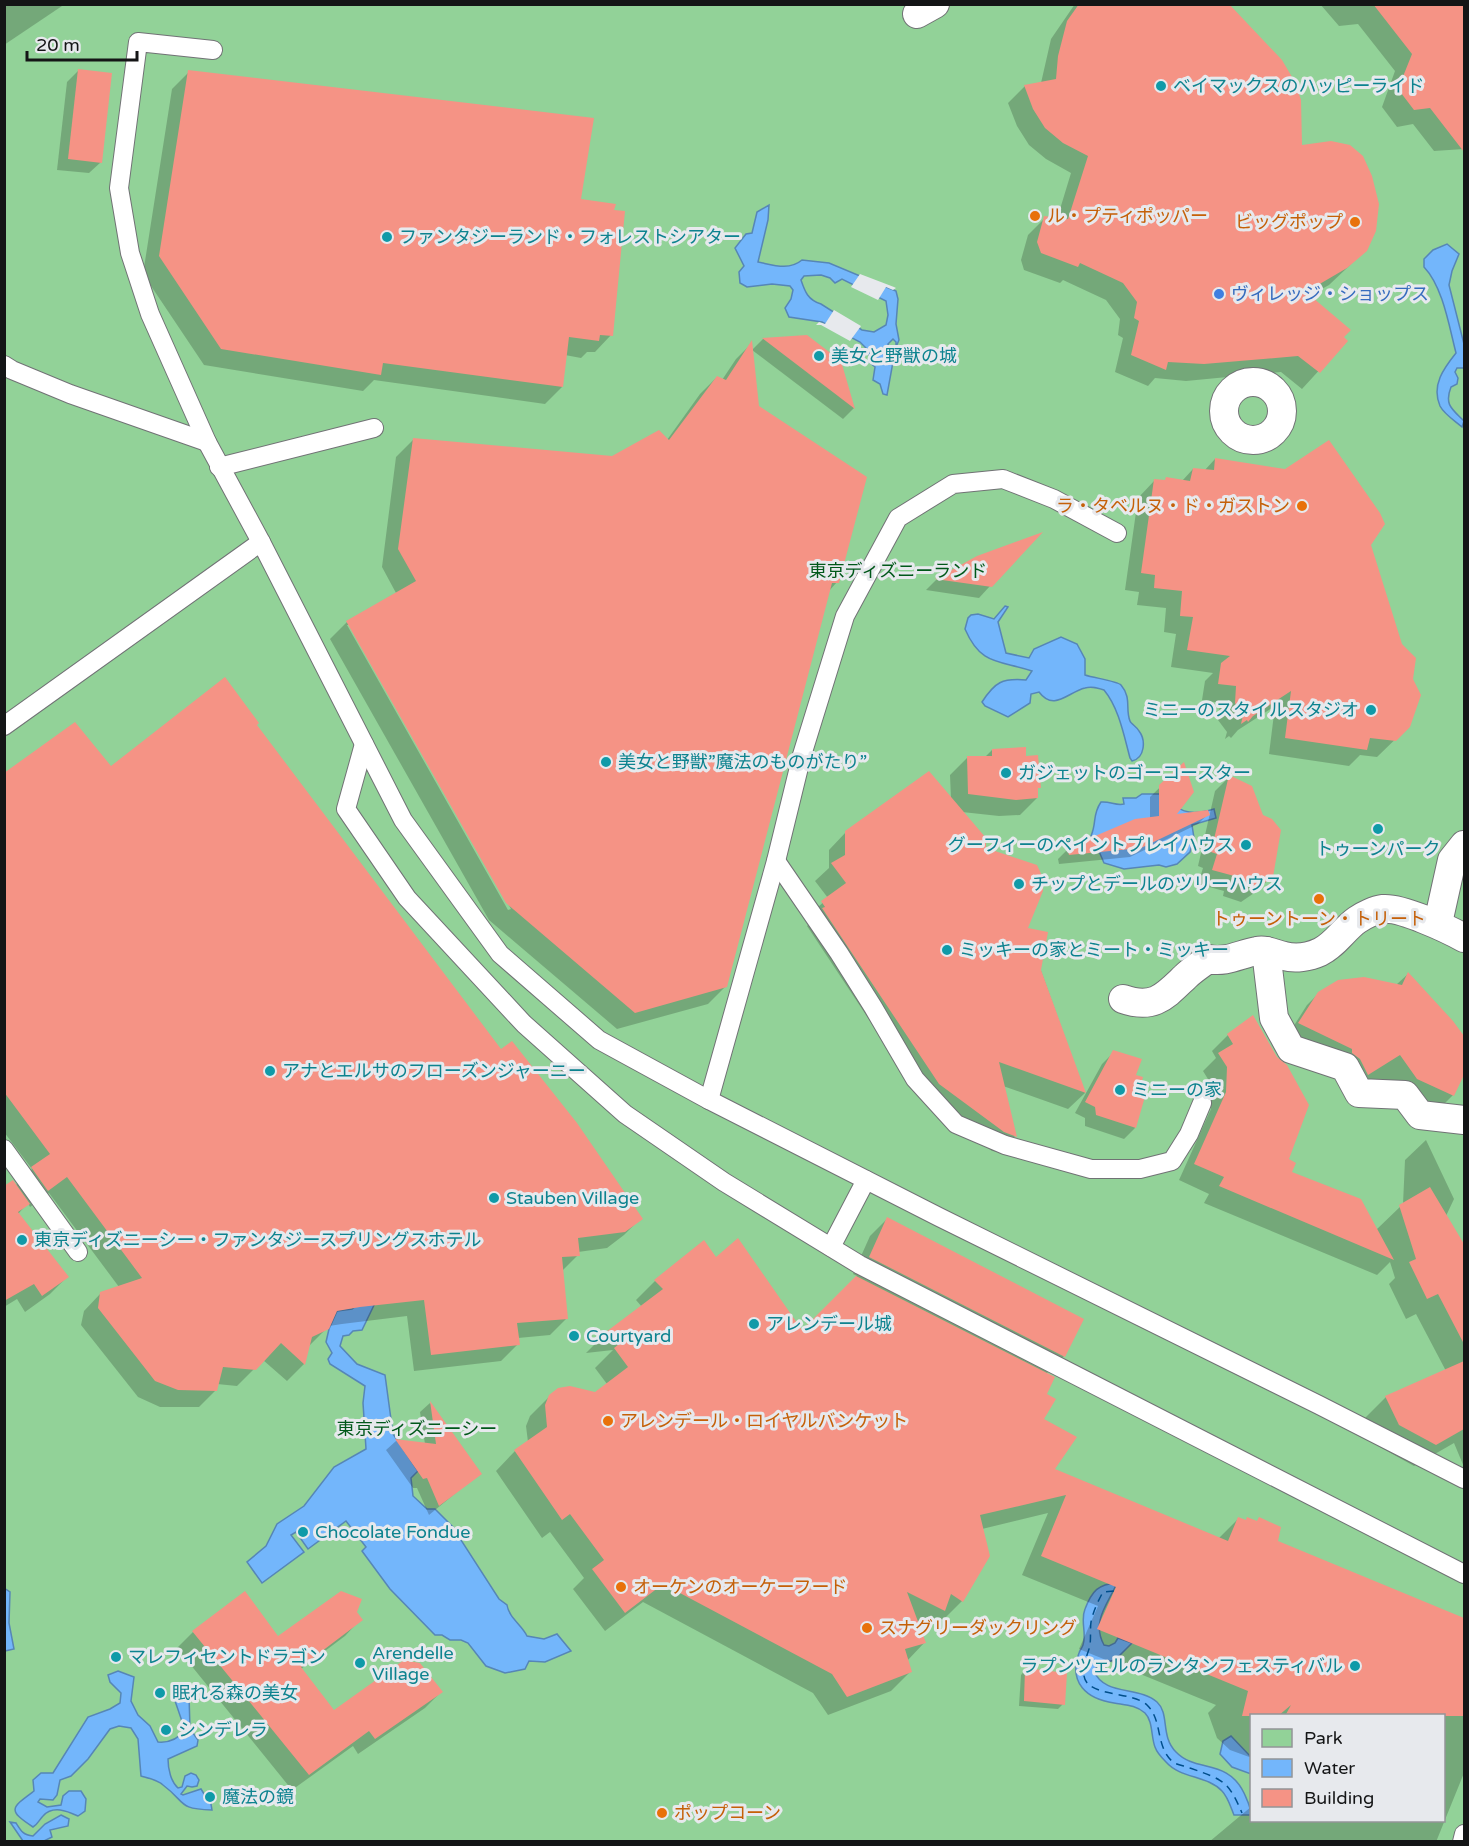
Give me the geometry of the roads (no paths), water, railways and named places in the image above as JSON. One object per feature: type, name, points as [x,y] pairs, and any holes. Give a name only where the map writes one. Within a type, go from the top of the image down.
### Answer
[{"type":"street","points":[[1438,923],[1452,860],[1464,845]]},
{"type":"street","points":[[1123,999],[1146,1003],[1163,999],[1194,969],[1208,959],[1215,961],[1235,958],[1258,950],[1286,957],[1302,957],[1320,952],[1339,939],[1357,920],[1384,909],[1438,923],[1464,938]]},
{"type":"street","points":[[1266,951],[1274,1018],[1291,1049],[1345,1067],[1359,1093],[1405,1095],[1420,1115],[1464,1120]]},
{"type":"lane","points":[[213,50],[138,42],[119,188],[129,253],[150,314],[219,467],[261,542],[403,820],[500,954],[599,1040],[709,1100],[1464,1479]]},
{"type":"lane","points":[[4,365],[70,394],[207,442]]},
{"type":"lane","points":[[219,467],[374,428]]},
{"type":"lane","points":[[709,1100],[776,861],[802,755],[845,616],[898,518],[953,484],[1003,479],[1054,499],[1117,533]]},
{"type":"lane","points":[[4,726],[261,542]]},
{"type":"lane","points":[[364,744],[346,809],[407,898],[524,1024],[626,1114],[724,1182],[860,1265],[1464,1574]]},
{"type":"lane","points":[[776,861],[839,953],[915,1079],[956,1124],[1005,1145],[1091,1170],[1140,1169],[1172,1161],[1189,1134],[1202,1103]]},
{"type":"lane","points":[[4,1149],[78,1252]]},
{"type":"lane","points":[[831,1247],[866,1180]]},
{"type":"lane","points":[[1462,1842],[1464,1834]]},
{"type":"water","points":[[769,205],[768,220],[758,262],[781,266],[792,265],[802,260],[829,263],[896,291],[898,299],[896,324],[899,340],[896,347],[893,339],[888,344],[890,353],[895,351],[887,395],[883,394],[880,384],[873,380],[875,367],[869,362],[869,351],[860,342],[822,322],[789,317],[785,308],[791,299],[793,290],[790,286],[772,284],[747,287],[740,283],[739,272],[744,266],[735,248],[746,234],[752,233],[757,212]],"holes":[[[821,275],[830,278],[835,283],[842,279],[886,301],[888,315],[886,325],[874,332],[862,330],[810,298],[801,280],[804,276]]]},
{"type":"water","points":[[1447,244],[1459,254],[1449,285],[1464,344],[1464,368],[1457,368],[1455,372],[1458,378],[1457,384],[1451,387],[1448,398],[1450,406],[1464,421],[1462,427],[1444,412],[1438,398],[1440,377],[1456,353],[1441,296],[1431,275],[1424,267],[1424,259],[1433,250]]},
{"type":"water","points":[[1005,606],[1008,607],[998,622],[1006,653],[1029,658],[1034,649],[1061,637],[1077,644],[1085,659],[1085,675],[1121,685],[1126,694],[1130,721],[1143,739],[1140,756],[1132,761],[1130,758],[1117,714],[1104,690],[1088,687],[1056,701],[1045,698],[1039,692],[1031,694],[1030,703],[1008,717],[985,706],[982,702],[995,686],[1005,681],[1026,680],[1032,671],[1001,663],[985,656],[971,641],[965,629],[971,615],[978,614],[994,619]]},
{"type":"water","points":[[1142,794],[1159,794],[1184,811],[1197,812],[1214,809],[1216,818],[1192,825],[1194,838],[1190,852],[1177,864],[1166,867],[1159,865],[1124,869],[1104,863],[1098,849],[1104,844],[1091,836],[1098,807],[1101,802],[1124,804],[1123,798],[1136,798]]},
{"type":"water","points":[[372,1293],[376,1301],[362,1330],[343,1336],[340,1346],[357,1364],[385,1375],[393,1434],[418,1471],[411,1478],[413,1496],[427,1509],[435,1509],[460,1534],[459,1537],[499,1599],[507,1605],[510,1614],[527,1636],[544,1639],[557,1634],[571,1651],[545,1662],[529,1661],[525,1669],[505,1673],[486,1666],[468,1643],[435,1635],[390,1589],[362,1551],[366,1547],[346,1521],[308,1549],[296,1532],[291,1535],[304,1552],[262,1583],[247,1562],[266,1546],[277,1524],[304,1506],[334,1467],[366,1449],[363,1403],[365,1386],[330,1364],[328,1359],[332,1353],[326,1342],[337,1311],[352,1309]]},
{"type":"water","points":[[1117,1583],[1100,1620],[1100,1636],[1104,1645],[1109,1646],[1115,1643],[1118,1638],[1132,1643],[1115,1660],[1098,1664],[1094,1671],[1099,1679],[1114,1688],[1141,1694],[1157,1702],[1163,1713],[1171,1746],[1184,1758],[1229,1775],[1244,1793],[1250,1806],[1250,1815],[1234,1815],[1226,1796],[1216,1786],[1179,1771],[1166,1762],[1156,1749],[1148,1716],[1142,1710],[1104,1701],[1082,1688],[1076,1673],[1076,1664],[1084,1640],[1085,1609],[1090,1597],[1105,1585]]},
{"type":"water","points":[[4,1588],[10,1592],[9,1623],[14,1649],[5,1651]]},
{"type":"water","points":[[118,1671],[134,1677],[131,1701],[138,1715],[150,1726],[158,1742],[173,1740],[185,1730],[173,1695],[182,1692],[189,1695],[190,1729],[198,1740],[197,1746],[168,1759],[169,1771],[178,1788],[182,1787],[185,1776],[191,1773],[196,1775],[199,1780],[197,1786],[187,1786],[181,1794],[201,1789],[206,1797],[210,1798],[212,1810],[187,1806],[161,1783],[141,1776],[138,1739],[131,1728],[119,1726],[110,1729],[88,1759],[71,1776],[60,1780],[57,1795],[53,1800],[40,1799],[38,1802],[47,1807],[61,1805],[63,1796],[69,1791],[81,1791],[86,1799],[85,1811],[78,1816],[65,1811],[51,1811],[33,1827],[16,1813],[17,1805],[34,1791],[33,1780],[41,1773],[53,1773],[88,1717],[120,1703],[121,1693],[110,1682],[108,1675]]},
{"type":"water","points":[[1231,1736],[1250,1756],[1250,1774],[1232,1767],[1220,1754],[1223,1741]]},
{"type":"water","points":[[61,1815],[69,1819],[68,1826],[50,1830],[52,1837],[44,1841],[23,1841],[10,1822],[16,1823],[25,1834],[33,1836],[45,1824]]},
{"type":"place","name":"ベイマックスのハッピーライド","points":[[1161,86]]},
{"type":"place","name":"ル・プティポッパー","points":[[1035,216]]},
{"type":"place","name":"ビッグポップ","points":[[1355,222]]},
{"type":"place","name":"ファンタジーランド・フォレストシアター","points":[[387,237]]},
{"type":"place","name":"ヴィレッジ・ショップス","points":[[1219,294]]},
{"type":"place","name":"美女と野獣の城","points":[[819,356]]},
{"type":"place","name":"ラ・タベルヌ・ド・ガストン","points":[[1302,506]]},
{"type":"place","name":"ミニーのスタイルスタジオ","points":[[1371,710]]},
{"type":"place","name":"美女と野獣”魔法のものがたり”","points":[[606,762]]},
{"type":"place","name":"ガジェットのゴーコースター","points":[[1006,773]]},
{"type":"place","name":"トゥーンパーク","points":[[1378,829]]},
{"type":"place","name":"グーフィーのペイントプレイハウス","points":[[1246,845]]},
{"type":"place","name":"チップとデールのツリーハウス","points":[[1019,884]]},
{"type":"place","name":"トゥーントーン・トリート","points":[[1319,899]]},
{"type":"place","name":"ミッキーの家とミート・ミッキー","points":[[947,950]]},
{"type":"place","name":"アナとエルサのフローズンジャーニー","points":[[270,1071]]},
{"type":"place","name":"ミニーの家","points":[[1120,1090]]},
{"type":"place","name":"Stauben Village","points":[[494,1198]]},
{"type":"place","name":"東京ディズニーシー・ファンタジースプリングスホテル","points":[[22,1240]]},
{"type":"place","name":"アレンデール城","points":[[754,1324]]},
{"type":"place","name":"Courtyard","points":[[574,1336]]},
{"type":"place","name":"アレンデール・ロイヤルバンケット","points":[[608,1421]]},
{"type":"place","name":"Chocolate Fondue","points":[[303,1532]]},
{"type":"place","name":"オーケンのオーケーフード","points":[[621,1587]]},
{"type":"place","name":"スナグリーダックリング","points":[[867,1628]]},
{"type":"place","name":"マレフィセントドラゴン","points":[[116,1657]]},
{"type":"place","name":"Arendelle Village","points":[[360,1663]]},
{"type":"place","name":"ラプンツェルのランタンフェスティバル","points":[[1355,1666]]},
{"type":"place","name":"眠れる森の美女","points":[[160,1693]]},
{"type":"place","name":"シンデレラ","points":[[166,1730]]},
{"type":"place","name":"魔法の鏡","points":[[210,1797]]},
{"type":"place","name":"ポップコーン","points":[[662,1813]]},
{"type":"park label","name":"東京ディズニーランド","points":[[898,571]]},
{"type":"park label","name":"東京ディズニーシー","points":[[417,1429]]}]
